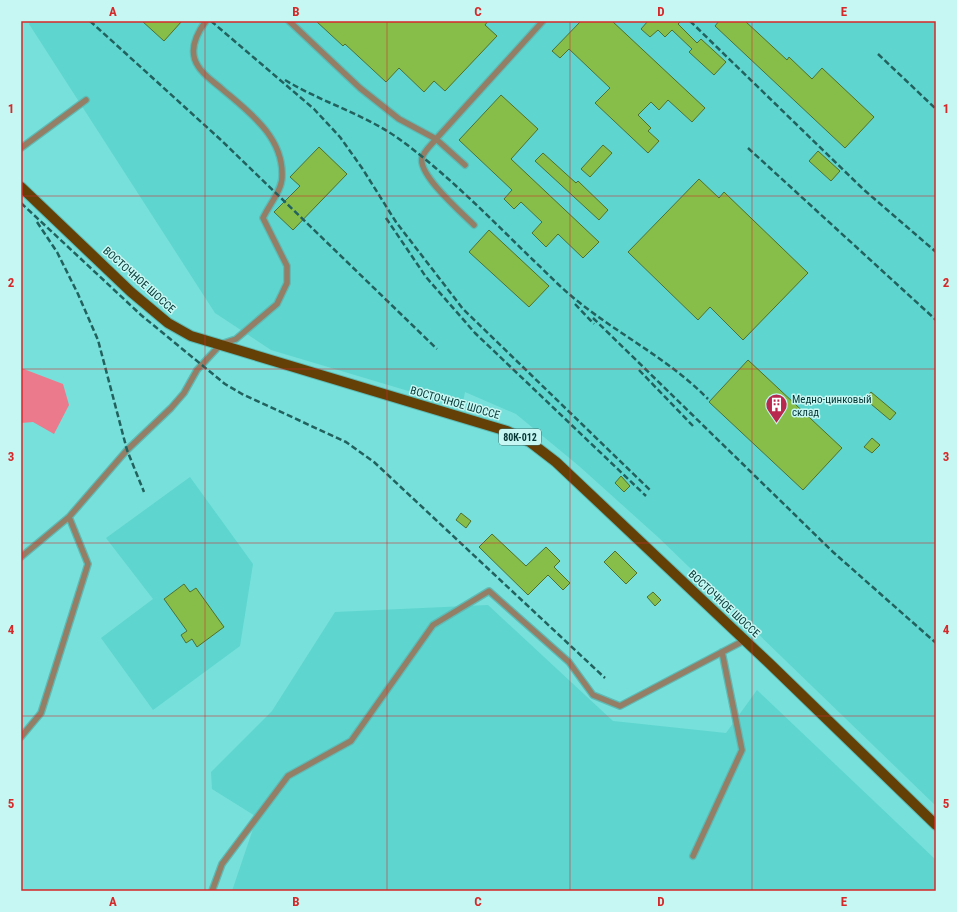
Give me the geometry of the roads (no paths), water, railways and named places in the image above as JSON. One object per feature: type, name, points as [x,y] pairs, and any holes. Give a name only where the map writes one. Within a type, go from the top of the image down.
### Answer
[{"type":"main road","name":"ВОСТОЧНОЕ ШОССЕ","points":[[21,187],[131,292],[168,323],[191,336],[507,430],[530,442],[556,462],[745,640],[936,826]]},
{"type":"lane","points":[[21,557],[69,517],[127,450],[171,408],[184,393],[197,370],[221,344],[236,339],[277,304],[285,291],[289,275],[284,256],[263,218],[269,203],[280,188],[282,177],[279,155],[268,133],[252,115],[207,77],[198,66],[194,48],[197,33],[206,21]]},
{"type":"lane","points":[[288,21],[348,77],[399,119],[436,139],[465,165]]},
{"type":"lane","points":[[474,225],[429,178],[422,164],[422,157],[436,139],[543,21]]},
{"type":"lane","points":[[21,148],[86,100]]},
{"type":"lane","points":[[21,737],[40,713],[88,564],[69,517]]},
{"type":"lane","points":[[212,891],[222,864],[288,776],[351,741],[433,625],[489,591],[569,662],[592,695],[620,706],[745,640]]},
{"type":"lane","points":[[694,856],[742,750],[722,652]]},
{"type":"railway","points":[[90,21],[221,140],[437,349]]},
{"type":"railway","points":[[211,21],[314,109],[340,137],[362,168],[396,222],[463,309],[650,490]]},
{"type":"railway","points":[[690,21],[863,189],[936,252]]},
{"type":"railway","points":[[878,54],[936,109]]},
{"type":"railway","points":[[285,80],[314,96],[360,116],[402,141],[453,183],[569,294],[604,321],[658,357],[708,399]]},
{"type":"railway","points":[[748,148],[936,320]]},
{"type":"railway","points":[[21,203],[141,315],[225,384],[242,394],[346,442],[374,462],[605,678]]},
{"type":"railway","points":[[386,218],[426,277],[475,333],[646,496]]},
{"type":"railway","points":[[37,222],[57,252],[78,294],[98,340],[127,450],[144,492]]},
{"type":"railway","points":[[575,304],[594,324]]},
{"type":"railway","points":[[593,318],[833,552],[936,643]]},
{"type":"railway","points":[[639,370],[693,426]]},
{"type":"place","name":"Медно-цинковый склад","points":[[776,424]]}]
